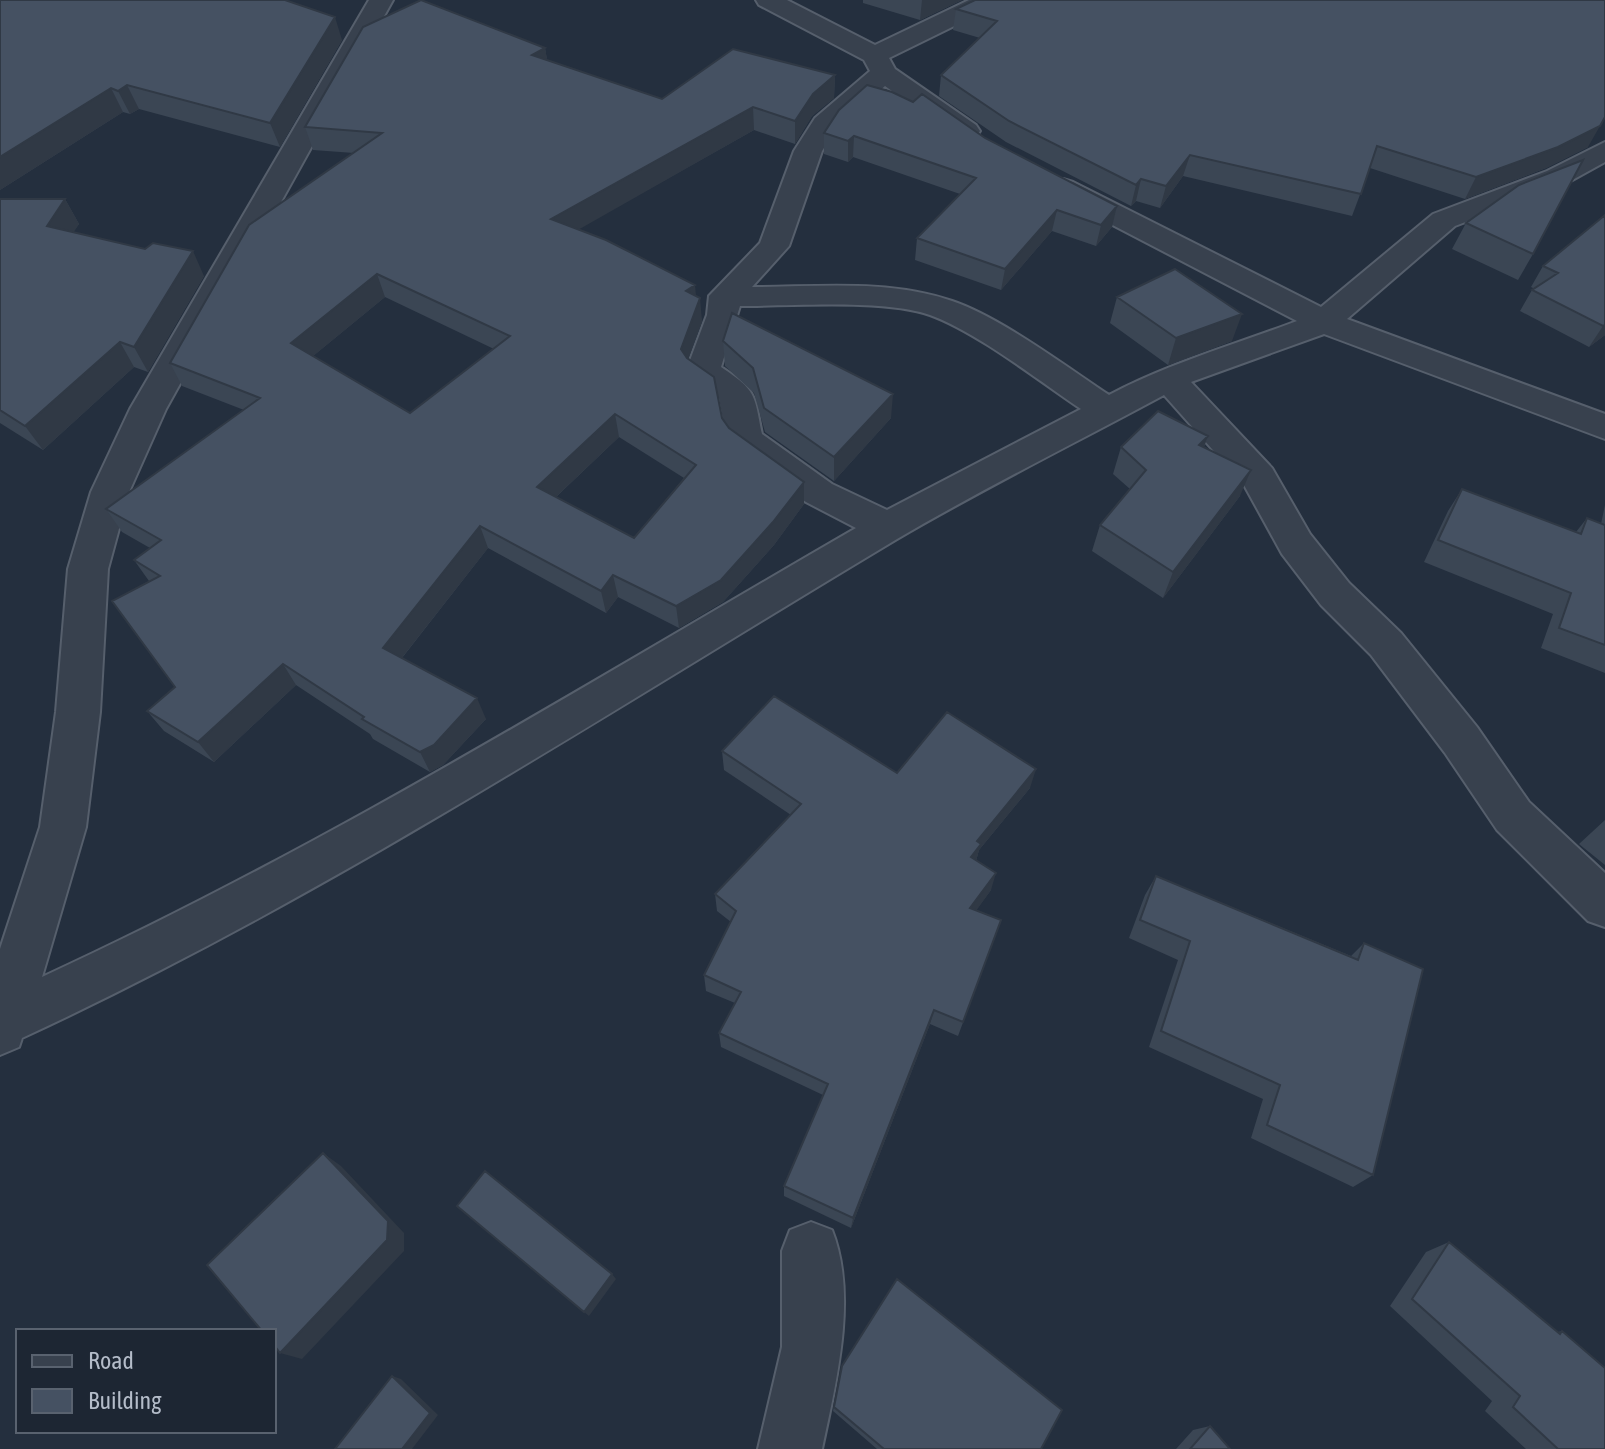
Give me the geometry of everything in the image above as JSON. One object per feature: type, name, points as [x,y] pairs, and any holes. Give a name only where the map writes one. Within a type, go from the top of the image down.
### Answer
[{"type":"street","points":[[2,1024],[63,827],[78,712],[88,569],[110,492],[148,409],[381,0]]},
{"type":"street","points":[[888,527],[819,493],[745,440],[736,393],[703,371],[723,315],[725,296],[774,246],[808,151],[825,124],[879,64],[988,0]]},
{"type":"street","points":[[790,4],[879,64],[994,151]]},
{"type":"street","points":[[2,1024],[169,943],[279,883],[451,786],[888,527],[1168,378],[1243,354],[1324,322],[1444,220],[1557,177],[1605,150]]},
{"type":"street","points":[[1036,173],[1324,322],[1605,427]]},
{"type":"street","points":[[725,296],[905,299],[942,308],[976,325],[1108,410]]},
{"type":"street","points":[[1168,378],[1259,477],[1296,544],[1335,594],[1386,644],[1461,740],[1513,816],[1605,905]]},
{"type":"street","points":[[790,1449],[813,1347],[811,1251]]},
{"type":"building","points":[[0,0],[285,0],[335,17],[270,123],[127,85],[118,91],[111,88],[0,157]]},
{"type":"building","points":[[421,0],[545,48],[532,55],[662,99],[733,49],[835,75],[813,94],[795,121],[753,107],[551,219],[606,240],[695,285],[686,291],[700,298],[681,349],[687,358],[714,377],[722,418],[729,428],[804,482],[721,580],[676,606],[613,575],[601,591],[480,526],[383,648],[477,698],[434,745],[420,752],[362,719],[364,717],[283,664],[198,742],[147,711],[175,687],[112,601],[160,576],[134,560],[161,540],[106,509],[260,398],[170,363],[249,225],[382,133],[305,127],[363,27]],"holes":[[[377,274],[510,336],[410,413],[291,343]],[[615,414],[696,465],[634,538],[537,487]]]},
{"type":"building","points":[[975,0],[1605,0],[1605,117],[1600,126],[1558,147],[1476,177],[1377,146],[1361,194],[1190,155],[1166,186],[1141,179],[1136,185],[1009,121],[941,75],[997,21],[956,9]]},
{"type":"building","points":[[867,85],[913,102],[922,94],[985,138],[1117,206],[1101,225],[1057,210],[1005,269],[917,238],[976,178],[854,136],[848,141],[824,133],[839,110]]},
{"type":"building","points":[[1583,160],[1533,254],[1466,223],[1519,185]]},
{"type":"building","points":[[0,199],[65,199],[47,226],[145,249],[153,243],[193,251],[134,347],[120,342],[25,426],[0,410]]},
{"type":"building","points":[[1605,215],[1603,326],[1532,290],[1558,273],[1543,266]]},
{"type":"building","points":[[1175,269],[1242,314],[1176,338],[1117,297]]},
{"type":"building","points":[[732,313],[893,394],[834,457],[764,408],[753,368],[723,341]]},
{"type":"building","points":[[1158,411],[1208,436],[1199,445],[1251,470],[1173,572],[1100,525],[1146,470],[1121,447]]},
{"type":"building","points":[[1462,489],[1581,534],[1587,518],[1605,525],[1605,645],[1559,628],[1571,593],[1438,540]]},
{"type":"building","points":[[774,696],[897,773],[947,712],[1036,769],[977,841],[981,844],[971,857],[996,873],[970,908],[1001,920],[963,1022],[934,1010],[853,1218],[784,1186],[828,1084],[719,1033],[741,992],[704,975],[736,911],[715,894],[801,804],[722,751]]},
{"type":"building","points":[[1156,876],[1358,960],[1364,943],[1423,969],[1373,1175],[1267,1125],[1280,1085],[1161,1031],[1190,941],[1140,920]]},
{"type":"building","points":[[323,1153],[388,1221],[387,1240],[280,1353],[276,1348],[276,1329],[260,1329],[207,1265]]},
{"type":"building","points":[[485,1171],[612,1274],[584,1312],[457,1206]]},
{"type":"building","points":[[1449,1242],[1605,1368],[1605,1449],[1558,1449],[1513,1407],[1520,1396],[1412,1299]]},
{"type":"building","points":[[897,1279],[1062,1410],[1041,1449],[884,1449],[834,1407],[842,1366]]},
{"type":"building","points":[[392,1376],[430,1413],[402,1449],[335,1449]]},
{"type":"building","points":[[1210,1426],[1230,1449],[1190,1449]]}]
